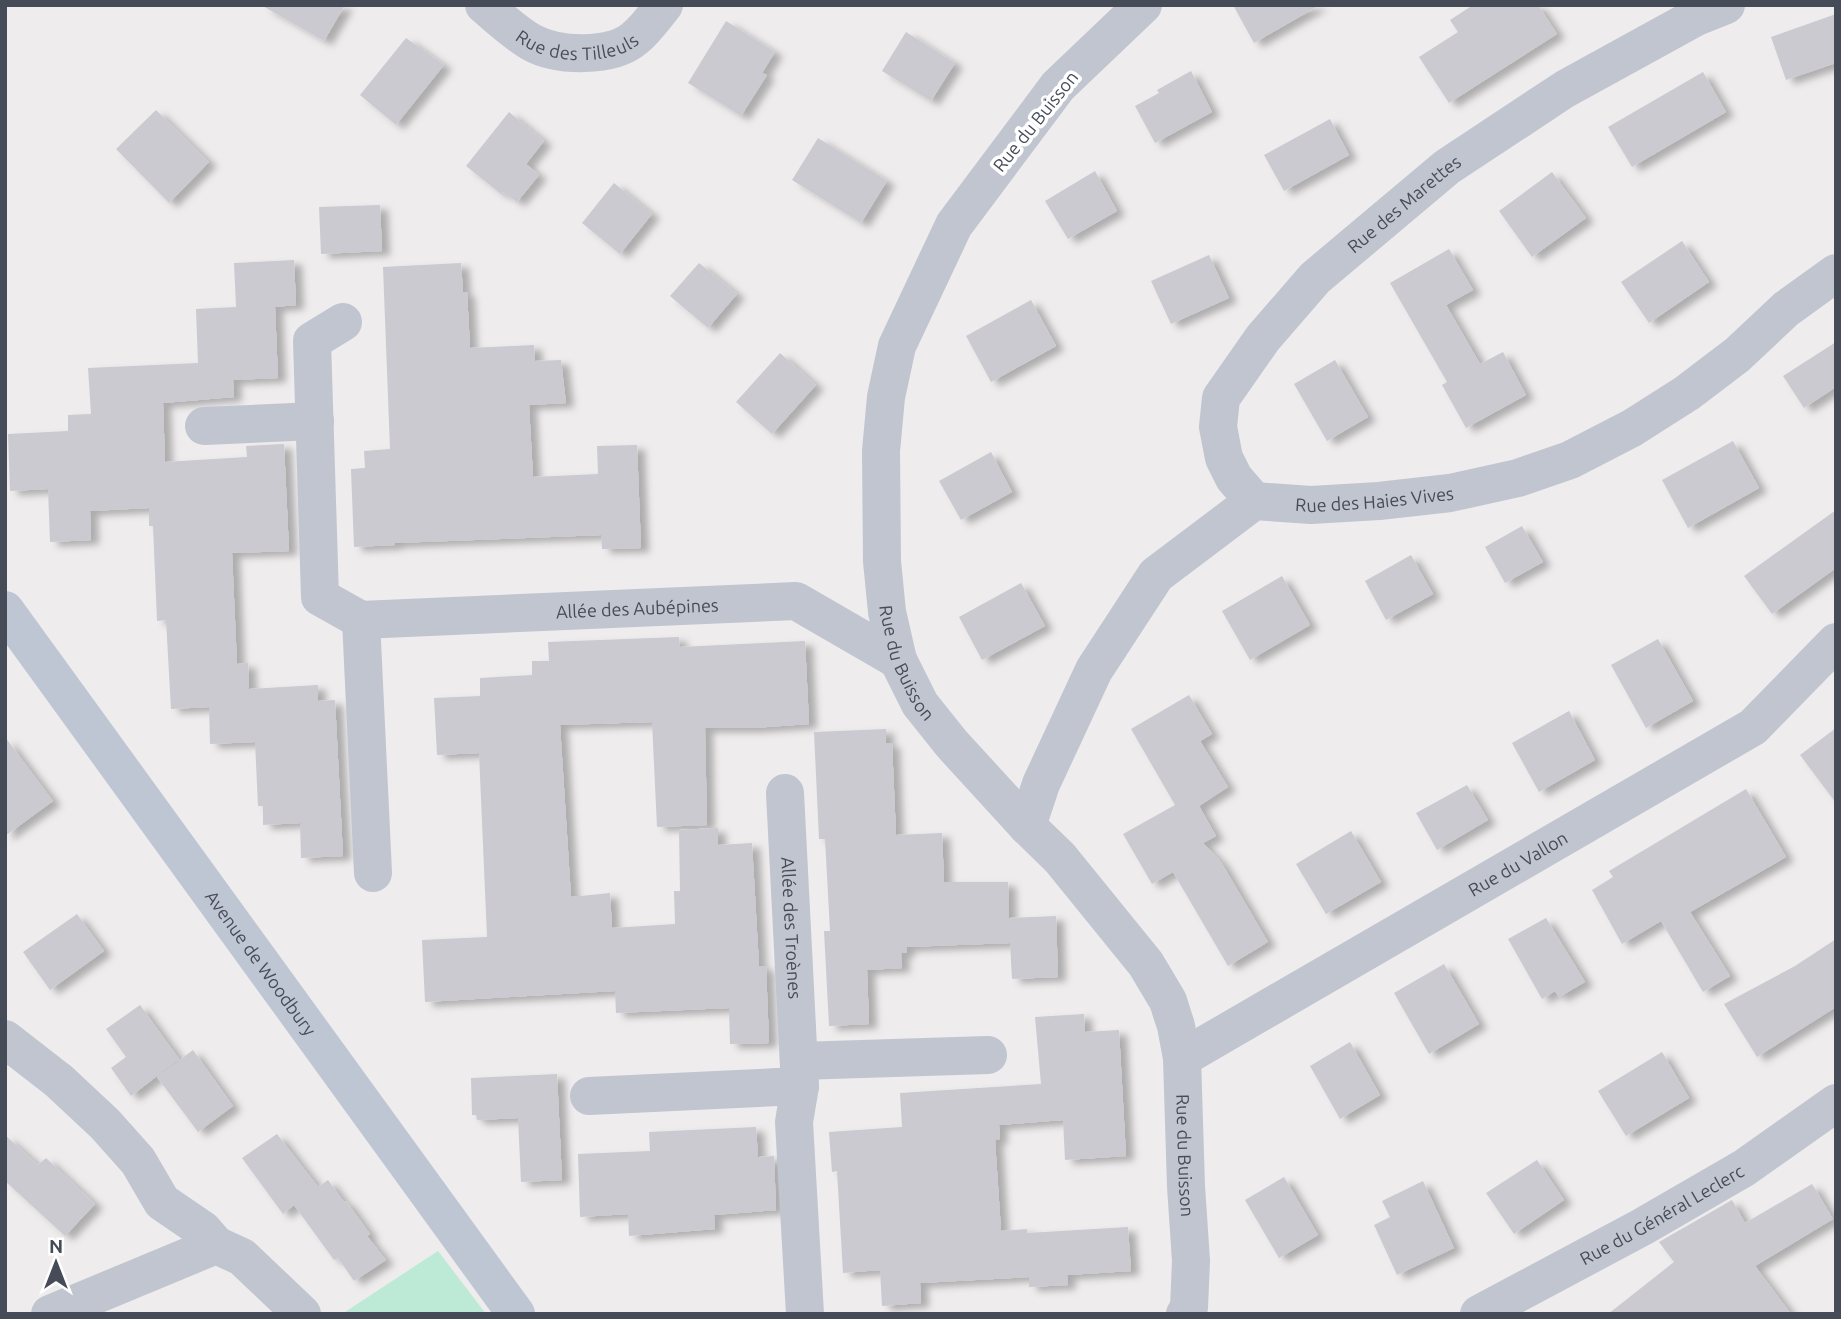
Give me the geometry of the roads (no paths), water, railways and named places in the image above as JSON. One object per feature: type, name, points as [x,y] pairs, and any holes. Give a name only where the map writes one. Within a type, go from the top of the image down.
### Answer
[{"type":"street","name":"Rue des Tilleuls","points":[[484,5],[534,43],[565,52],[594,52],[617,48],[635,39],[664,5]]},
{"type":"street","name":"Rue du Buisson","points":[[1143,5],[1058,86],[954,225],[897,346],[887,397],[881,463],[882,561],[887,612],[898,660],[920,704],[952,744],[1060,858],[1146,964],[1168,1002],[1182,1058],[1191,1261],[1189,1308],[1185,1314]]},
{"type":"street","name":"Rue des Marettes","points":[[1254,501],[1234,478],[1224,458],[1218,427],[1221,398],[1263,338],[1315,278],[1447,167],[1565,89],[1696,17],[1726,5]]},
{"type":"street","name":"Rue des Haies Vives","points":[[1254,501],[1311,505],[1450,493],[1518,478],[1570,460],[1632,428],[1687,393],[1737,355],[1786,309],[1836,273]]},
{"type":"street","points":[[343,322],[312,341],[320,597],[361,620],[373,873]]},
{"type":"street","points":[[204,426],[315,421]]},
{"type":"street","points":[[1027,826],[1041,784],[1094,670],[1157,575],[1254,501]]},
{"type":"street","name":"Allée des Aubépines","points":[[361,620],[796,601],[898,660]]},
{"type":"street","name":"Avenue de Woodbury","points":[[5,610],[516,1314]]},
{"type":"street","name":"Rue du Vallon","points":[[1182,1058],[1753,727],[1836,642]]},
{"type":"street","name":"Allée des Troènes","points":[[785,793],[799,1074],[794,1122],[805,1314]]},
{"type":"street","points":[[5,1039],[59,1081],[105,1124],[138,1161],[162,1202],[203,1230],[216,1245],[242,1257],[302,1314]]},
{"type":"street","points":[[589,1096],[988,1055]]},
{"type":"street","name":"Rue du Général Leclerc","points":[[1479,1314],[1642,1227],[1744,1168],[1836,1103]]},
{"type":"street","points":[[149,1273],[162,1230],[162,1202]]},
{"type":"street","points":[[50,1314],[216,1245]]}]
